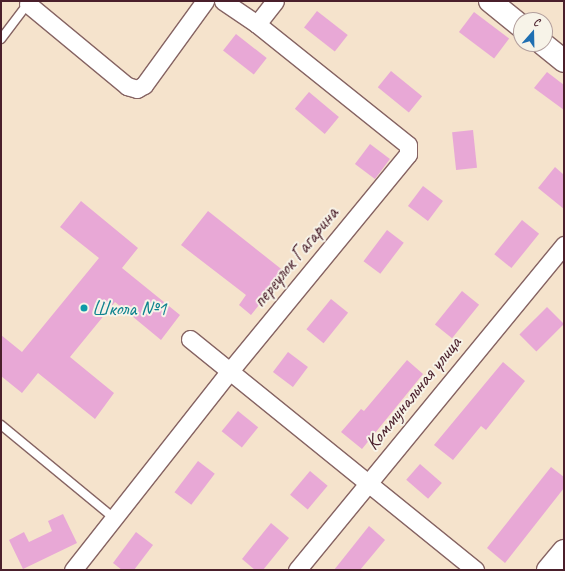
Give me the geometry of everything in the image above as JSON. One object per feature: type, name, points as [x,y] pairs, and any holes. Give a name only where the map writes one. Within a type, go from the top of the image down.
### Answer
[{"type":"street","points":[[29,2],[127,86],[136,89],[144,85],[205,1]]},
{"type":"street","points":[[223,1],[257,24],[275,1]]},
{"type":"street","points":[[490,1],[513,20]]},
{"type":"street","name":"переулок Гагарина","points":[[73,570],[229,372],[408,154],[408,145],[257,24]]},
{"type":"street","points":[[553,52],[564,61]]},
{"type":"street","name":"Коммунальная улица","points":[[297,570],[564,245]]},
{"type":"street","points":[[190,339],[475,570]]},
{"type":"street","points":[[548,570],[564,550]]},
{"type":"lane","points":[[1,39],[29,2]]},
{"type":"lane","points":[[1,425],[114,518]]},
{"type":"building","points":[[317,11],[348,35],[335,52],[304,28]]},
{"type":"building","points":[[474,12],[509,38],[494,58],[459,32]]},
{"type":"building","points":[[236,34],[267,58],[254,75],[223,51]]},
{"type":"building","points":[[391,71],[422,96],[409,112],[378,87]]},
{"type":"building","points":[[547,72],[564,85],[564,110],[534,88]]},
{"type":"building","points":[[309,92],[339,117],[325,134],[295,109]]},
{"type":"building","points":[[473,130],[477,168],[456,170],[452,132]]},
{"type":"building","points":[[370,144],[390,159],[375,179],[355,164]]},
{"type":"building","points":[[555,167],[564,175],[564,209],[538,188]]},
{"type":"building","points":[[423,186],[443,201],[428,221],[408,206]]},
{"type":"building","name":"Школа №1","points":[[81,201],[138,248],[122,268],[180,315],[161,340],[115,302],[70,357],[114,393],[95,419],[38,373],[22,393],[1,376],[1,335],[22,352],[99,258],[60,227]]},
{"type":"building","points":[[208,211],[285,272],[251,315],[239,305],[246,295],[181,245]]},
{"type":"building","points":[[522,220],[539,234],[511,268],[494,254]]},
{"type":"building","points":[[387,230],[404,243],[380,274],[364,261]]},
{"type":"building","points":[[462,291],[479,305],[452,338],[435,324]]},
{"type":"building","points":[[331,299],[348,313],[324,343],[306,329]]},
{"type":"building","points":[[547,307],[564,324],[536,352],[519,335]]},
{"type":"building","points":[[288,352],[308,367],[293,387],[273,372]]},
{"type":"building","points":[[407,360],[423,374],[362,449],[341,432],[361,409],[364,411]]},
{"type":"building","points":[[503,362],[525,381],[486,430],[481,426],[453,460],[434,445]]},
{"type":"building","points":[[238,411],[258,427],[242,448],[222,431]]},
{"type":"building","points":[[198,461],[215,474],[191,505],[175,492]]},
{"type":"building","points":[[420,464],[442,483],[428,499],[406,480]]},
{"type":"building","points":[[551,467],[564,477],[564,488],[505,563],[487,548]]},
{"type":"building","points":[[310,471],[328,486],[308,510],[290,495]]},
{"type":"building","points":[[63,514],[77,543],[23,569],[9,540],[24,532],[29,542],[52,531],[48,521]]},
{"type":"building","points":[[271,523],[289,538],[263,570],[255,570],[242,559]]},
{"type":"building","points":[[369,526],[385,540],[360,570],[334,570]]},
{"type":"building","points":[[136,532],[153,545],[134,570],[122,570],[113,563]]},
{"type":"place","name":"Школа №1","points":[[84,308]]}]
